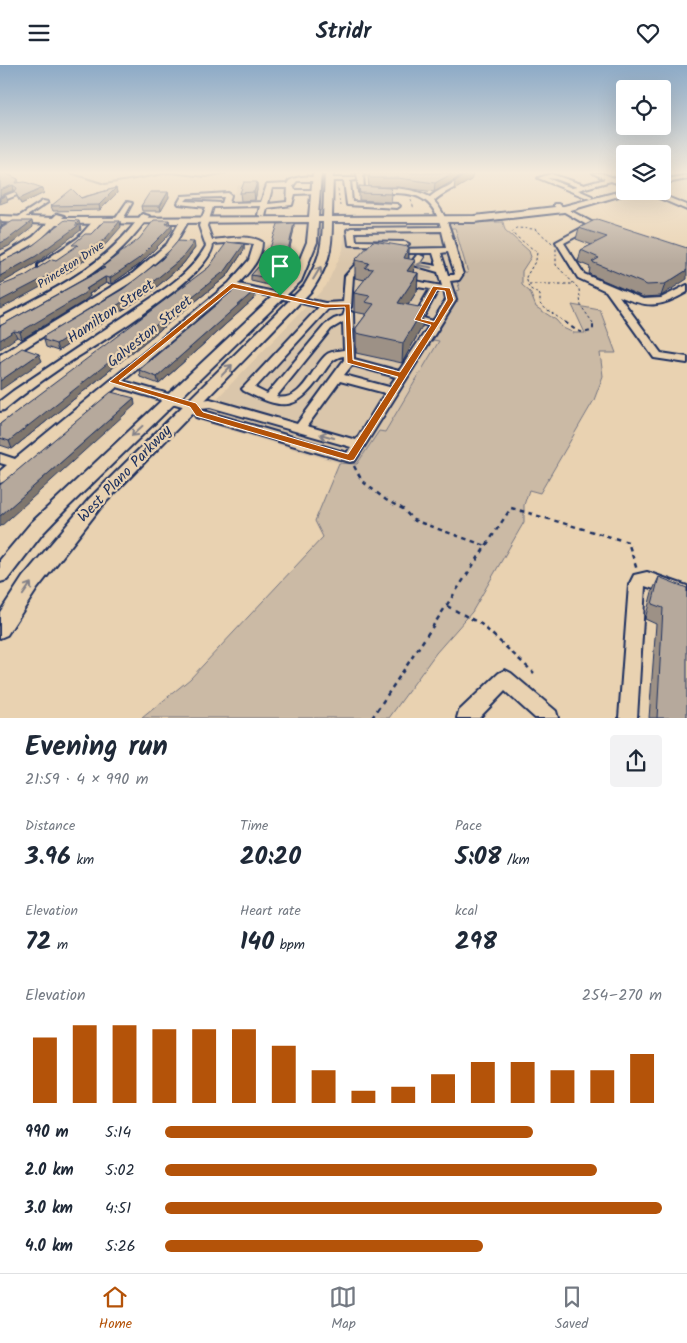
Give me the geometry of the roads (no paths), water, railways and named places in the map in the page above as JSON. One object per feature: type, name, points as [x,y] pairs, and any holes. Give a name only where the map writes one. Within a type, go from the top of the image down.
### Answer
[{"type":"main road","name":"West Plano Parkway","points":[[0,574],[37,528],[168,397],[276,295],[297,279],[312,243],[316,203]]},
{"type":"main road","name":"West Plano Parkway","points":[[0,629],[30,583],[95,503],[308,288],[324,262],[327,248],[329,203]]},
{"type":"main road","points":[[560,207],[571,203]]},
{"type":"main road","points":[[144,218],[205,220],[315,217],[513,216],[576,203]]},
{"type":"main road","points":[[58,219],[144,218],[205,220],[263,208],[315,217]]},
{"type":"main road","points":[[329,217],[398,210],[440,217]]},
{"type":"main road","points":[[0,213],[21,218]]},
{"type":"main road","points":[[0,219],[98,221],[120,218]]},
{"type":"street","points":[[0,232],[43,203]]},
{"type":"street","points":[[120,218],[129,203]]},
{"type":"street","points":[[187,203],[263,208],[288,203]]},
{"type":"street","points":[[263,208],[264,203]]},
{"type":"street","points":[[349,203],[398,210],[396,203]]},
{"type":"street","points":[[300,428],[349,357],[349,276],[373,251],[405,251],[440,265],[456,278],[459,274],[435,203]]},
{"type":"street","points":[[210,205],[203,231],[210,242]]},
{"type":"street","points":[[560,207],[596,226],[560,242],[581,276],[609,289],[654,304],[664,302],[687,288]]},
{"type":"street","name":"Princeton Drive","points":[[0,322],[91,270],[120,247],[144,218]]},
{"type":"street","points":[[0,261],[36,239],[58,219]]},
{"type":"street","points":[[0,360],[136,276],[170,245],[185,220]]},
{"type":"street","points":[[30,274],[67,251],[81,240],[98,221]]},
{"type":"street","points":[[444,229],[351,230],[352,243],[450,247]]},
{"type":"street","name":"Galveston Street","points":[[0,478],[113,382],[232,285],[253,259],[259,247],[254,241],[210,242]]},
{"type":"street","name":"Hamilton Street","points":[[0,407],[172,288],[201,261],[208,252],[210,242]]},
{"type":"street","points":[[193,405],[200,414],[350,458],[451,300],[440,265],[450,247]]},
{"type":"street","points":[[405,251],[406,254],[420,257],[414,264],[440,265]]},
{"type":"street","points":[[414,284],[448,289]]},
{"type":"street","points":[[232,285],[325,306],[348,305]]},
{"type":"street","points":[[435,287],[417,320],[435,324]]},
{"type":"street","points":[[609,289],[655,353],[662,357],[687,360]]},
{"type":"street","points":[[325,306],[248,389],[284,403],[294,402],[329,358],[335,355],[349,357],[402,375]]},
{"type":"street","points":[[268,397],[328,327],[337,321],[348,319]]},
{"type":"street","points":[[337,377],[392,391]]},
{"type":"street","points":[[113,382],[193,405],[210,403],[359,445]]},
{"type":"street","points":[[0,458],[17,464]]},
{"type":"street","points":[[628,718],[637,585],[640,580],[647,579],[663,583],[687,593]]},
{"type":"street","points":[[466,718],[505,679],[549,718]]}]
